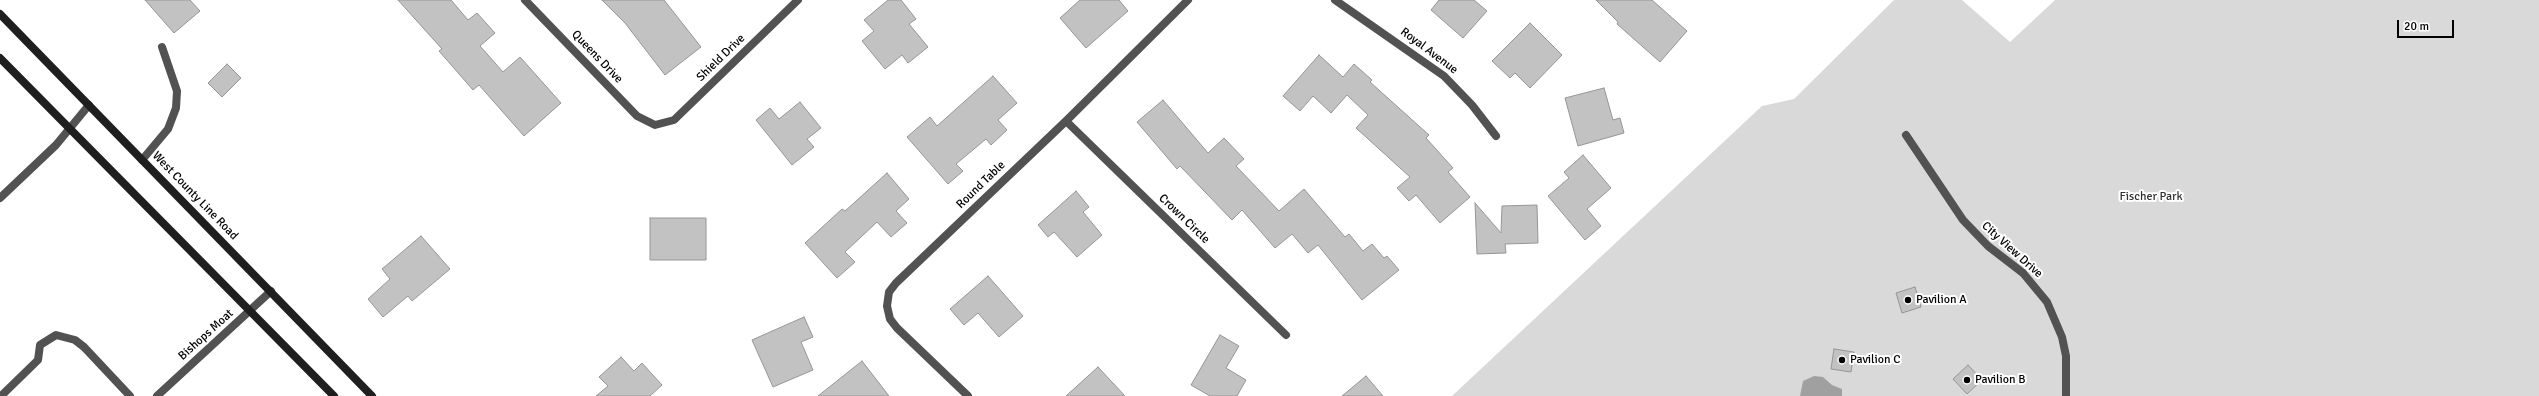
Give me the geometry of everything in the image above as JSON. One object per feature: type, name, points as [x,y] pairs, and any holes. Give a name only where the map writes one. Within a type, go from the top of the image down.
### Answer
[{"type":"main road","name":"West County Line Road","points":[[0,14],[372,396]]},
{"type":"main road","points":[[0,58],[334,396]]},
{"type":"street","name":"Queens Drive","points":[[525,0],[637,116],[655,125]]},
{"type":"street","name":"Shield Drive","points":[[655,125],[674,120],[798,0]]},
{"type":"street","name":"Round Table","points":[[968,396],[897,328],[890,318],[887,306],[889,292],[896,283],[1066,121],[1188,0]]},
{"type":"street","name":"Royal Avenue","points":[[1335,0],[1444,76],[1472,105],[1496,136]]},
{"type":"street","points":[[142,160],[168,129],[176,108],[177,91],[162,47]]},
{"type":"street","points":[[0,198],[56,145],[89,105]]},
{"type":"street","name":"Crown Circle","points":[[1066,121],[1286,335]]},
{"type":"street","name":"City View Drive","points":[[1906,135],[1963,220],[1988,246],[2023,273],[2047,302],[2062,337],[2066,356],[2066,396]]},
{"type":"street","name":"Bishops Moat","points":[[157,396],[250,312],[271,291]]},
{"type":"street","points":[[1,396],[38,360],[40,345],[56,335],[75,340],[84,347],[130,396]]},
{"type":"green space","name":"Fischer Park","points":[[1894,0],[1962,0],[2010,42],[2055,0],[2539,0],[2539,396],[1452,396],[1762,106],[1794,99]]},
{"type":"shaded area","points":[[1814,376],[1823,377],[1832,385],[1842,389],[1842,396],[1800,396],[1803,381]]},
{"type":"building","points":[[145,0],[190,0],[200,11],[174,33]]},
{"type":"building","points":[[398,0],[451,0],[468,20],[477,13],[495,33],[480,46],[503,72],[520,57],[561,103],[524,136],[479,85],[473,90],[439,51],[442,49]]},
{"type":"building","points":[[602,0],[664,0],[701,47],[665,75],[625,23]]},
{"type":"building","points":[[888,0],[901,0],[916,19],[909,24],[928,47],[908,63],[902,55],[885,69],[862,41],[874,31],[864,20]]},
{"type":"building","points":[[1080,0],[1119,0],[1128,11],[1086,48],[1060,18]]},
{"type":"building","points":[[1439,0],[1474,0],[1487,11],[1463,38],[1431,10]]},
{"type":"building","points":[[1596,0],[1652,0],[1687,31],[1660,62],[1617,24],[1618,22]]},
{"type":"building","points":[[1530,23],[1562,55],[1530,88],[1515,73],[1510,78],[1492,61]]},
{"type":"building","points":[[1319,55],[1343,77],[1354,64],[1372,80],[1370,82],[1429,135],[1426,138],[1453,168],[1448,172],[1470,197],[1440,223],[1416,195],[1409,201],[1397,188],[1410,177],[1356,128],[1368,115],[1347,95],[1331,113],[1313,96],[1300,111],[1283,96]]},
{"type":"building","points":[[227,64],[241,78],[222,97],[208,83]]},
{"type":"building","points":[[993,76],[1017,103],[998,120],[1007,130],[991,145],[986,139],[956,164],[963,171],[948,184],[907,137],[930,117],[937,126]]},
{"type":"building","points":[[1604,88],[1613,120],[1620,118],[1624,133],[1578,146],[1565,98]]},
{"type":"building","points":[[1163,100],[1208,153],[1224,138],[1244,159],[1236,166],[1279,211],[1304,189],[1345,237],[1349,234],[1363,251],[1372,244],[1384,258],[1387,256],[1399,270],[1362,300],[1318,245],[1308,253],[1292,234],[1275,248],[1242,210],[1232,220],[1180,166],[1177,169],[1137,122]]},
{"type":"building","points":[[800,102],[821,128],[807,139],[814,147],[792,165],[756,120],[770,108],[779,119]]},
{"type":"building","points":[[1583,155],[1611,188],[1587,209],[1601,226],[1585,240],[1548,196],[1569,178],[1564,172]]},
{"type":"building","points":[[887,173],[909,199],[896,211],[907,223],[891,237],[877,222],[845,252],[855,262],[837,278],[805,243],[842,209],[845,211]]},
{"type":"building","points":[[1076,191],[1089,207],[1083,212],[1102,235],[1077,257],[1054,232],[1048,237],[1038,225]]},
{"type":"building","points":[[1475,203],[1501,233],[1502,206],[1537,205],[1538,243],[1505,244],[1506,253],[1477,254]]},
{"type":"building","points":[[650,218],[706,218],[706,260],[650,260]]},
{"type":"building","points":[[421,236],[450,269],[412,301],[408,296],[383,317],[368,299],[390,279],[382,269]]},
{"type":"building","points":[[988,276],[1023,316],[999,337],[978,313],[964,325],[950,309]]},
{"type":"building","name":"Pavilion A","points":[[1915,287],[1921,307],[1902,313],[1896,293]]},
{"type":"building","points":[[804,317],[813,337],[801,342],[813,370],[773,387],[752,340]]},
{"type":"building","points":[[1220,335],[1239,346],[1226,368],[1246,380],[1237,396],[1210,396],[1191,385]]},
{"type":"building","name":"Pavilion C","points":[[1834,349],[1854,352],[1851,372],[1831,369]]},
{"type":"building","points":[[621,357],[634,371],[642,363],[662,385],[650,396],[596,396],[608,386],[599,377]]},
{"type":"building","points":[[862,361],[889,396],[818,396]]},
{"type":"building","name":"Pavilion B","points":[[1968,365],[1982,380],[1967,394],[1953,379]]},
{"type":"building","points":[[1098,367],[1125,396],[1066,396]]},
{"type":"building","points":[[1366,376],[1383,396],[1342,396]]},
{"type":"place","name":"Pavilion A","points":[[1908,300]]},
{"type":"place","name":"Pavilion C","points":[[1842,360]]},
{"type":"place","name":"Pavilion B","points":[[1967,380]]}]
